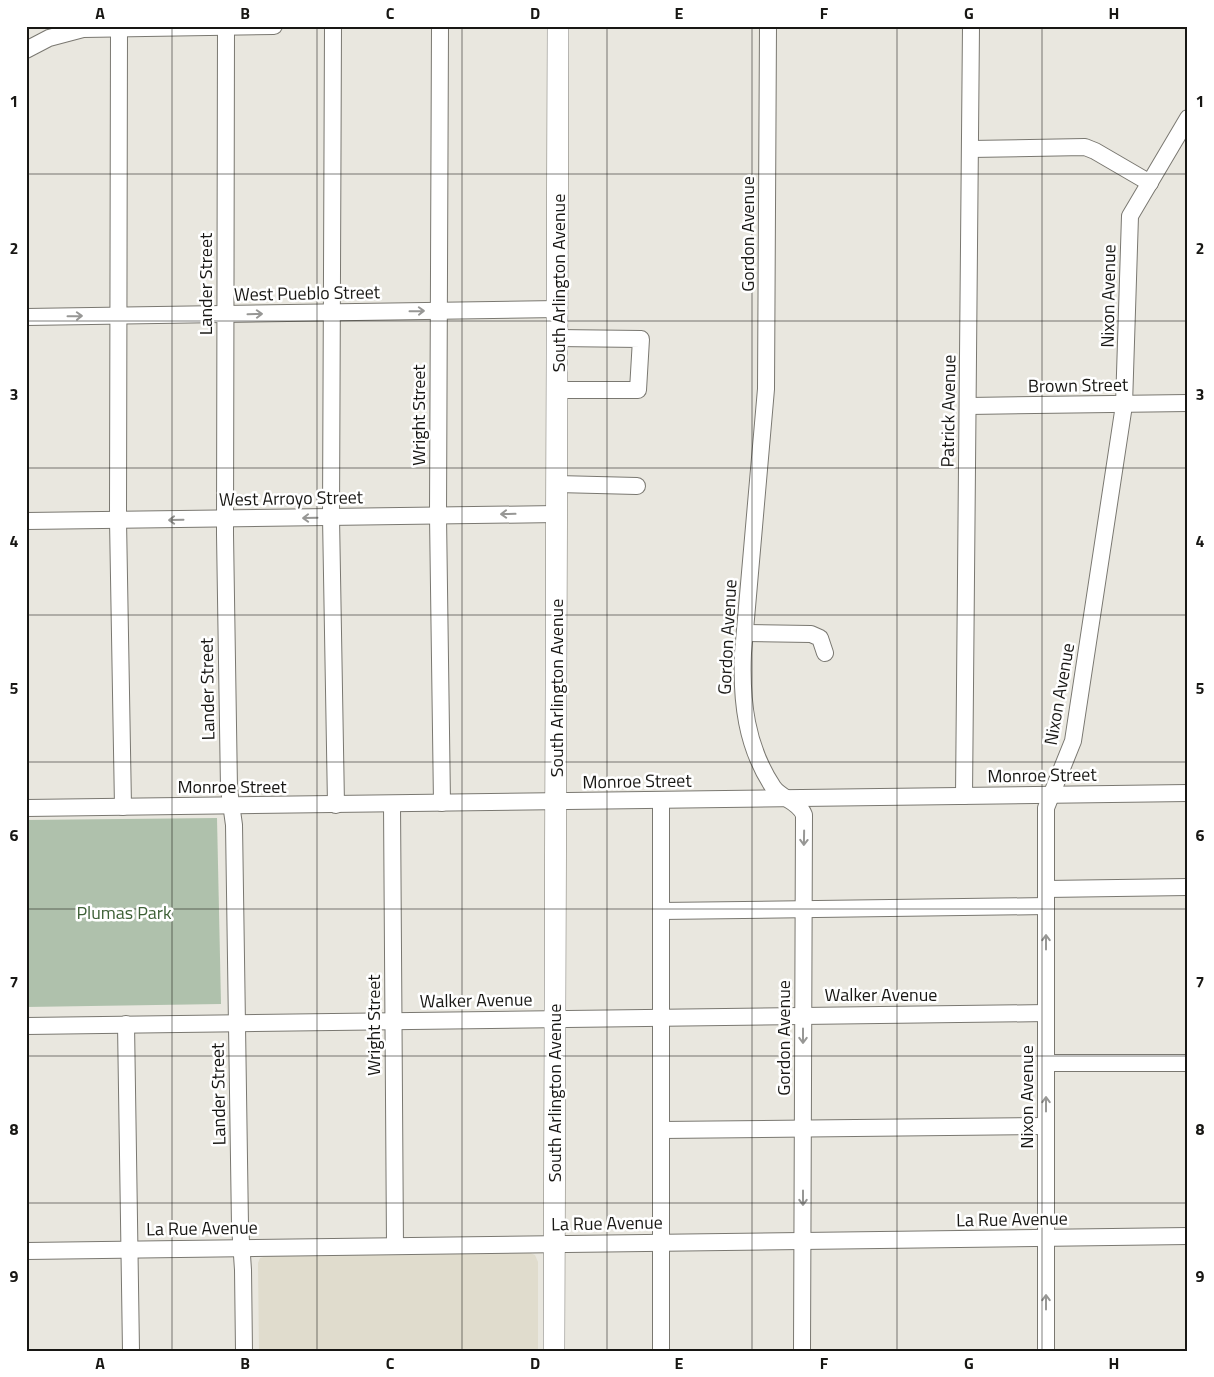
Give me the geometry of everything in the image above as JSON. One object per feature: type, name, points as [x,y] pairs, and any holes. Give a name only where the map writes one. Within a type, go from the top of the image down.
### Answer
[{"type":"main road","name":"South Arlington Avenue","points":[[554,1351],[558,26]]},
{"type":"street","points":[[26,50],[64,33],[83,29],[274,26]]},
{"type":"street","points":[[333,26],[331,312],[336,805]]},
{"type":"street","name":"Wright Street","points":[[440,26],[438,516],[442,803]]},
{"type":"street","name":"Gordon Avenue","points":[[768,26],[766,389],[742,689],[745,719],[749,733],[770,780],[776,790],[800,808],[804,815],[802,1351]]},
{"type":"street","name":"Patrick Avenue","points":[[964,796],[971,26]]},
{"type":"street","name":"Lander Street","points":[[226,27],[225,519],[228,789],[234,825],[244,1351]]},
{"type":"street","points":[[119,28],[118,520],[123,807]]},
{"type":"street","name":"Nixon Avenue","points":[[1046,1351],[1046,808],[1074,741],[1124,405],[1130,216],[1188,118]]},
{"type":"street","points":[[970,148],[1085,147],[1150,183]]},
{"type":"street","name":"West Pueblo Street","points":[[26,317],[558,309]]},
{"type":"street","points":[[557,338],[641,339],[638,390],[557,390]]},
{"type":"street","name":"Brown Street","points":[[968,406],[1188,403]]},
{"type":"street","points":[[557,484],[637,486]]},
{"type":"street","name":"West Arroyo Street","points":[[26,522],[557,514]]},
{"type":"street","points":[[745,633],[811,634],[820,638],[825,653]]},
{"type":"street","name":"Monroe Street","points":[[26,808],[1188,793]]},
{"type":"street","points":[[660,800],[661,1351]]},
{"type":"street","name":"Wright Street","points":[[392,804],[395,1246]]},
{"type":"street","points":[[1046,889],[1188,887]]},
{"type":"street","points":[[661,911],[1046,906]]},
{"type":"street","name":"Walker Avenue","points":[[26,1026],[803,1015],[1046,1014]]},
{"type":"street","points":[[126,1024],[131,1351]]},
{"type":"street","points":[[1046,1064],[1188,1063]]},
{"type":"street","points":[[661,1130],[1046,1126]]},
{"type":"street","name":"La Rue Avenue","points":[[26,1251],[1188,1236]]},
{"type":"shaded area","points":[[530,1253],[535,1255],[538,1262],[538,1351],[259,1351],[258,1263],[260,1258],[267,1256]]},
{"type":"green space","name":"Plumas Park","points":[[217,818],[221,1004],[26,1007],[26,820]]}]
